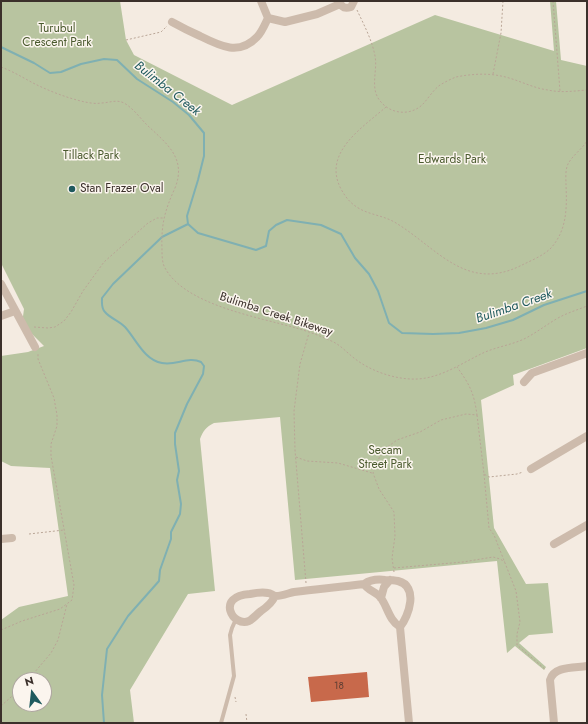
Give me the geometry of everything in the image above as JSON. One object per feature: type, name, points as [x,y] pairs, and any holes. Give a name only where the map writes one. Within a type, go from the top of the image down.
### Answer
[{"type":"street","points":[[261,1],[268,18]]},
{"type":"street","points":[[268,18],[285,22],[317,14],[339,3],[346,8],[354,3]]},
{"type":"street","points":[[172,22],[220,46],[230,48],[242,47],[251,42],[258,36],[268,18]]},
{"type":"street","points":[[1,284],[35,347]]},
{"type":"street","points":[[1,316],[15,311]]},
{"type":"street","points":[[524,382],[532,373],[587,353]]},
{"type":"street","points":[[531,469],[587,436]]},
{"type":"street","points":[[554,544],[587,525]]},
{"type":"street","points":[[1,539],[12,538]]},
{"type":"street","points":[[275,596],[273,602],[250,621],[245,622],[236,619],[230,610],[232,600],[236,596],[243,594],[268,593],[275,596],[364,584],[381,580],[398,581],[403,583],[408,588],[410,593],[409,607],[400,627],[409,723]]},
{"type":"street","points":[[381,598],[384,587],[390,580]]},
{"type":"street","points":[[364,584],[366,588],[374,591],[381,598],[394,623],[400,627]]},
{"type":"street","points":[[554,723],[550,680],[551,675],[560,669],[587,666]]},
{"type":"lane","points":[[220,723],[234,676],[230,635],[236,619]]},
{"type":"path","points":[[493,74],[500,33],[503,1]]},
{"type":"path","points":[[553,1],[560,92]]},
{"type":"path","points":[[354,3],[372,43],[375,58],[374,84],[376,94],[380,102],[386,107],[399,112],[404,113],[420,107],[439,86],[453,78],[466,75],[493,74],[547,90],[560,92],[587,90]]},
{"type":"path","points":[[126,40],[160,32],[172,22]]},
{"type":"path","name":"Bulimba Creek Bikeway","points":[[1,67],[13,71],[41,87],[73,99],[94,103],[114,101],[122,102],[131,108],[168,144],[178,162],[179,171],[177,182],[163,218],[162,246],[165,267],[177,283],[189,292],[219,306],[332,340],[364,366],[397,378],[418,380],[442,374],[494,348],[512,344],[524,339],[558,318],[587,306]]},
{"type":"path","points":[[386,107],[348,141],[340,153],[336,167],[339,184],[347,200],[360,209],[396,223],[459,267],[477,273],[494,274],[513,269],[533,260],[550,248],[562,233],[566,218],[566,176],[568,164],[583,148],[587,141]]},
{"type":"path","points":[[22,324],[39,328],[48,328],[60,324],[71,312],[83,291],[104,262],[148,223],[157,218],[163,218]]},
{"type":"path","points":[[307,591],[295,456],[294,411],[300,364],[309,332]]},
{"type":"path","points":[[1,630],[22,621],[60,610],[72,600],[74,585],[51,456],[51,444],[57,426],[57,415],[54,398],[38,359],[35,347]]},
{"type":"path","points":[[456,367],[469,384],[478,415],[489,528],[504,556],[505,563],[516,591],[520,622],[517,634],[517,645],[551,675]]},
{"type":"path","points":[[394,572],[392,558],[395,536],[394,512],[379,489],[373,473],[382,451],[396,440],[420,432],[441,420],[466,414],[478,415]]},
{"type":"path","points":[[295,456],[307,461],[338,463],[373,473]]},
{"type":"path","points":[[484,474],[489,477],[517,474],[531,469]]},
{"type":"path","points":[[30,534],[64,530]]},
{"type":"path","points":[[393,568],[463,562],[492,557],[500,559],[505,563]]},
{"type":"path","points":[[35,672],[51,653],[58,640],[67,604]]},
{"type":"path","points":[[1,706],[12,696]]},
{"type":"path","points":[[246,714],[247,723]]},
{"type":"green space","points":[[1,1],[120,1],[126,40],[134,55],[232,105],[435,15],[554,51],[550,1],[556,1],[561,60],[587,66],[587,348],[513,375],[514,385],[481,400],[494,528],[526,584],[548,583],[553,633],[529,635],[519,643],[546,667],[544,670],[515,646],[507,653],[497,561],[295,580],[280,417],[214,423],[205,430],[200,439],[215,591],[188,594],[130,690],[134,723],[1,723],[1,620],[19,607],[68,596],[50,468],[11,466],[1,461],[1,356],[28,352],[44,346],[22,324],[24,309],[1,263]]},
{"type":"building","points":[[367,672],[369,697],[311,702],[308,677]]},
{"type":"waterway","name":"Bulimba Creek","points":[[1,47],[34,63],[50,73],[61,72],[81,64],[104,59],[117,60],[137,79],[173,102],[189,115],[204,133],[204,156],[187,216],[188,224],[198,233],[256,250],[266,246],[269,231],[276,225],[287,220],[321,225],[341,234],[355,258],[369,274],[378,291],[389,323],[402,333],[459,333],[486,328],[513,320],[544,305],[587,291]]},
{"type":"waterway","points":[[104,723],[102,695],[107,649],[128,616],[159,581],[160,570],[171,539],[171,532],[180,514],[181,504],[177,480],[179,471],[175,433],[187,404],[203,374],[204,366],[201,362],[196,360],[187,360],[167,364],[150,358],[125,327],[109,316],[103,309],[102,298],[113,284],[162,237],[188,224]]},
{"type":"place","name":"Stan Frazer Oval","points":[[72,189]]},
{"type":"park label","name":"Turubul Crescent Park","points":[[57,36]]},
{"type":"park label","name":"Tillack Park","points":[[91,156]]},
{"type":"park label","name":"Edwards Park","points":[[452,160]]},
{"type":"park label","name":"Secam Street Park","points":[[385,458]]}]
